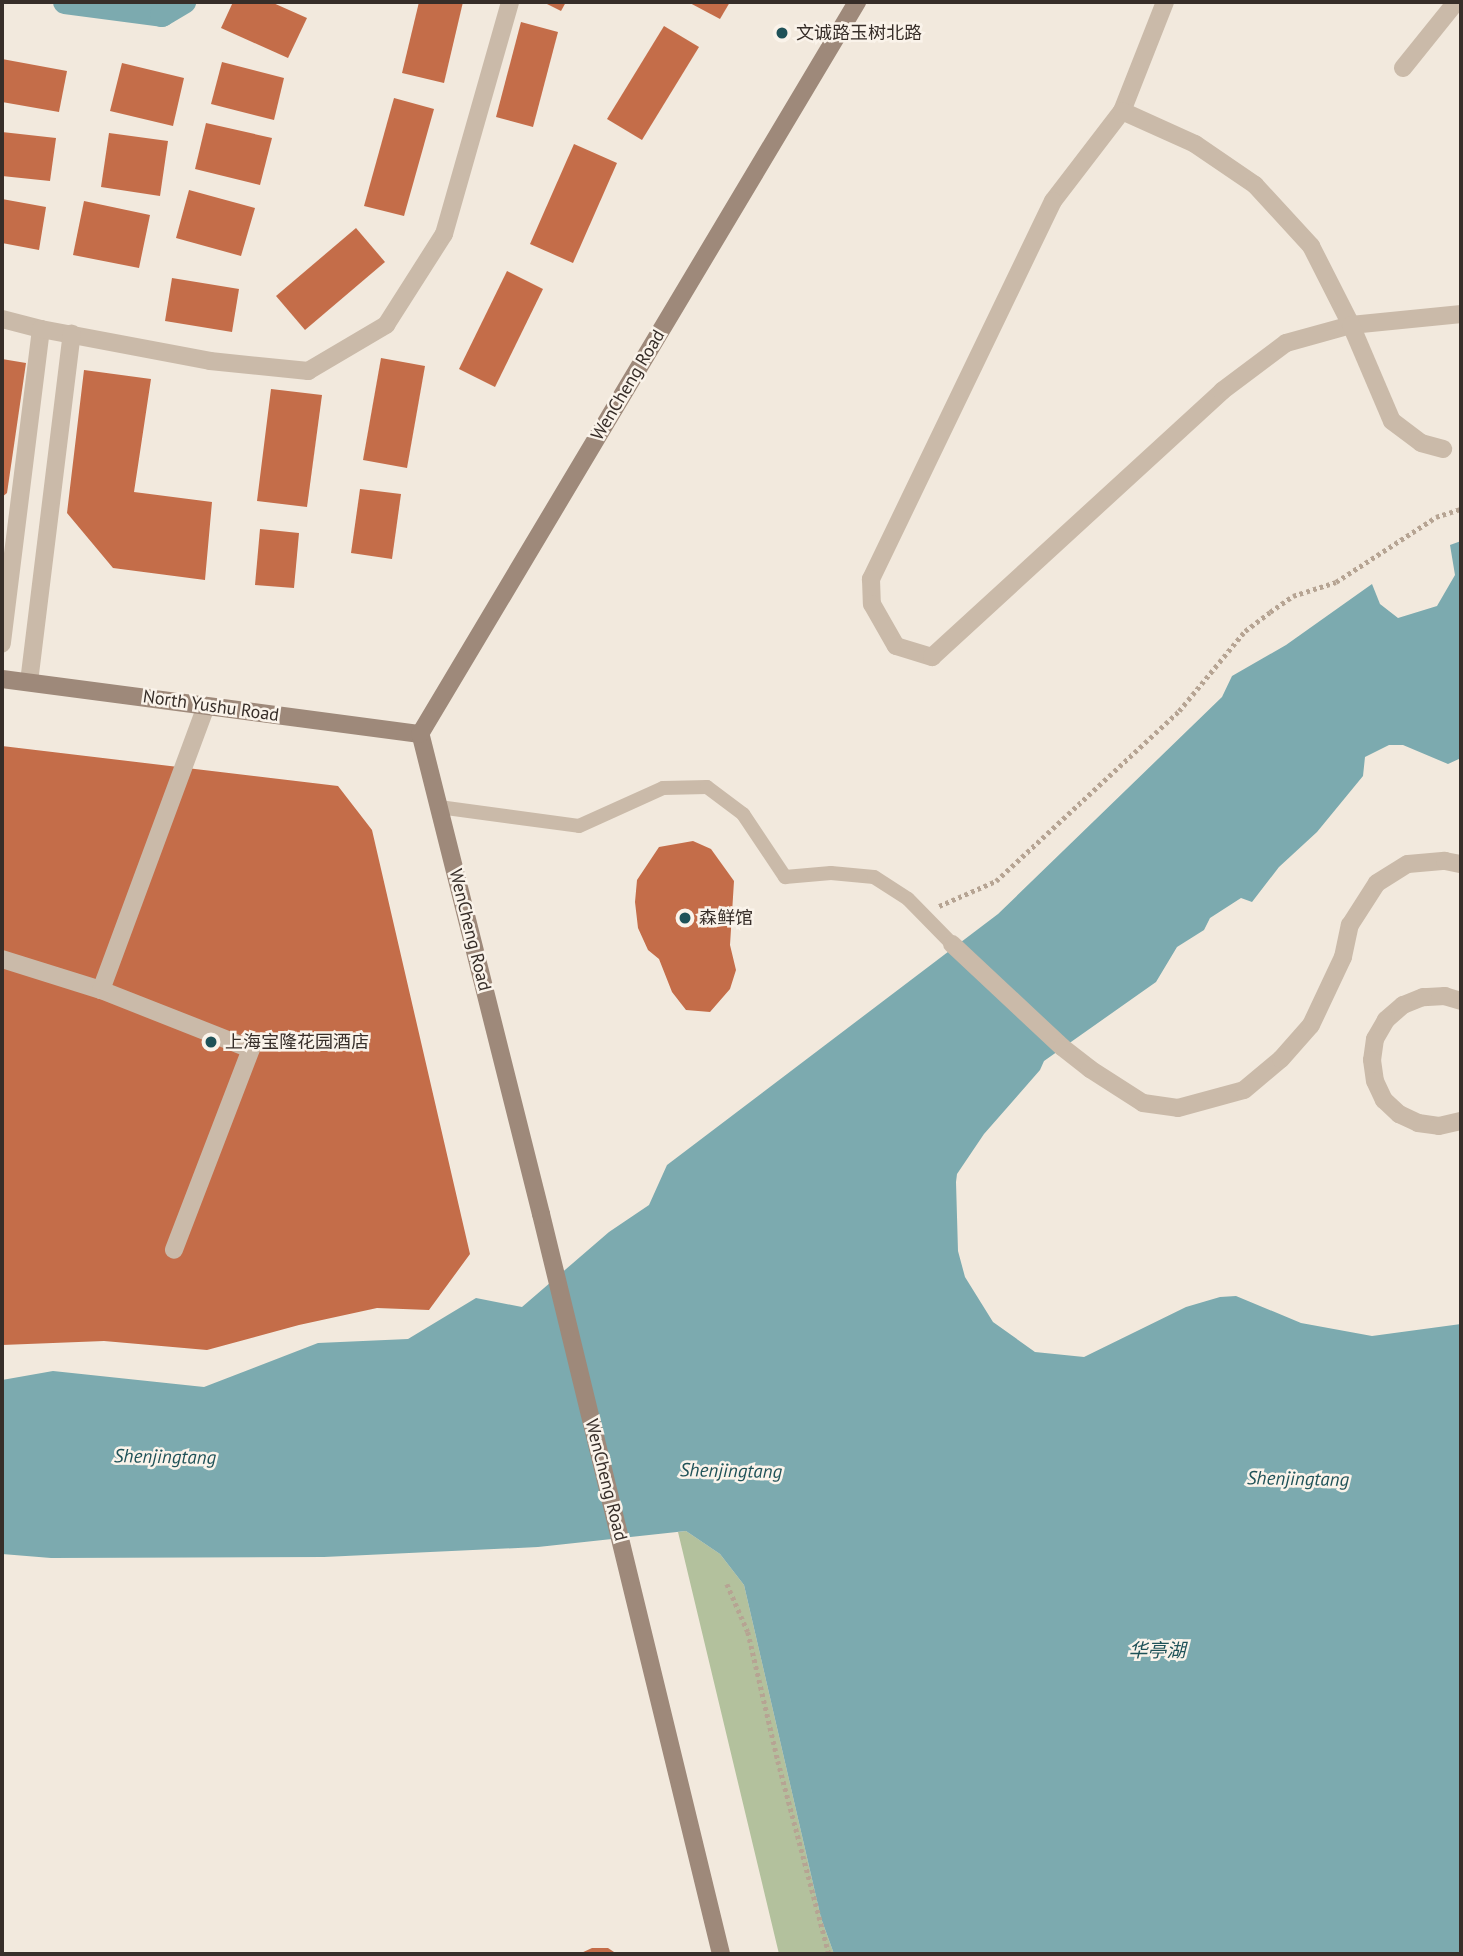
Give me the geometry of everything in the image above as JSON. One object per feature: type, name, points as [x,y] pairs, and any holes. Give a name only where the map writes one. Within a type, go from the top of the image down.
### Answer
[{"type":"street","points":[[2,320],[210,361],[308,371],[386,325],[444,233],[510,2]]},
{"type":"street","name":"WenCheng Road","points":[[721,1954],[541,1214],[420,734],[857,2]]},
{"type":"street","points":[[1165,2],[1122,111],[1053,201],[871,579],[872,604],[896,646],[932,657],[1222,391],[1286,343],[1351,324],[1461,314]]},
{"type":"street","points":[[1403,68],[1456,2]]},
{"type":"street","points":[[1122,111],[1195,144],[1255,186],[1311,246],[1351,324],[1392,421],[1421,443],[1443,449]]},
{"type":"street","points":[[2,644],[41,328]]},
{"type":"street","points":[[29,682],[72,334]]},
{"type":"street","name":"North Yushu Road","points":[[2,679],[420,734]]},
{"type":"street","points":[[101,990],[206,706]]},
{"type":"street","points":[[952,944],[1062,1047],[1143,1103],[1178,1108],[1244,1090],[1281,1059],[1311,1025],[1343,957],[1350,925],[1377,883],[1408,864],[1445,861],[1461,864]]},
{"type":"street","points":[[2,959],[101,990],[251,1049],[174,1250]]},
{"type":"street","points":[[1461,1001],[1445,996],[1423,997],[1403,1005],[1386,1020],[1376,1039],[1372,1060],[1375,1081],[1384,1100],[1399,1114],[1418,1123],[1439,1126],[1461,1121]]},
{"type":"lane","points":[[439,807],[579,826],[663,788],[707,787],[743,814],[785,877],[831,873],[874,877],[908,899],[952,944]]},
{"type":"path","points":[[923,914],[996,881],[1179,711],[1245,631],[1270,612],[1293,596],[1336,582],[1436,517],[1461,509]]},
{"type":"path","points":[[727,1584],[748,1632],[778,1761],[829,1954]]},
{"type":"green space","points":[[686,1531],[720,1554],[744,1585],[821,1918],[834,1954],[779,1954],[678,1532]]},
{"type":"water","name":"华亭湖","points":[[1461,541],[1461,758],[1448,764],[1403,745],[1389,745],[1365,757],[1363,776],[1317,832],[1279,867],[1252,902],[1241,898],[1210,918],[1204,930],[1177,947],[1156,982],[1044,1061],[1040,1070],[984,1134],[957,1174],[956,1182],[958,1251],[965,1277],[993,1322],[1035,1352],[1084,1357],[1186,1307],[1220,1297],[1236,1296],[1301,1323],[1372,1336],[1461,1324],[1461,1954],[834,1954],[821,1918],[744,1585],[720,1554],[686,1531],[538,1547],[324,1557],[51,1558],[2,1554],[2,1380],[53,1371],[204,1387],[318,1343],[408,1339],[476,1298],[522,1307],[609,1232],[649,1205],[667,1165],[998,914],[1222,697],[1232,676],[1286,645],[1372,584],[1380,604],[1398,618],[1437,606],[1455,575],[1450,545]]},
{"type":"building","points":[[233,2],[271,2],[307,18],[288,58],[221,28]]},
{"type":"building","points":[[419,2],[463,2],[444,83],[402,73]]},
{"type":"building","points":[[543,2],[566,2],[561,11]]},
{"type":"building","points":[[688,2],[730,2],[720,19]]},
{"type":"building","points":[[521,22],[558,32],[533,127],[496,117]]},
{"type":"building","points":[[664,26],[699,47],[642,140],[607,119]]},
{"type":"building","points":[[2,59],[67,71],[59,112],[2,102]]},
{"type":"building","points":[[222,62],[284,78],[274,120],[211,104]]},
{"type":"building","points":[[122,63],[184,78],[173,126],[110,111]]},
{"type":"building","points":[[394,98],[434,109],[404,216],[364,206]]},
{"type":"building","points":[[206,123],[272,138],[260,185],[195,169]]},
{"type":"building","points":[[2,132],[56,138],[50,181],[2,176]]},
{"type":"building","points":[[109,133],[168,141],[160,196],[101,187]]},
{"type":"building","points":[[574,144],[617,163],[573,263],[530,244]]},
{"type":"building","points":[[189,190],[255,208],[241,256],[176,238]]},
{"type":"building","points":[[2,199],[46,207],[39,250],[2,243]]},
{"type":"building","points":[[84,201],[150,215],[139,268],[73,255]]},
{"type":"building","points":[[356,228],[385,262],[305,330],[276,296]]},
{"type":"building","points":[[507,271],[543,289],[495,387],[459,369]]},
{"type":"building","points":[[172,278],[239,289],[232,332],[165,321]]},
{"type":"building","points":[[381,358],[425,366],[407,468],[363,460]]},
{"type":"building","points":[[2,359],[26,363],[7,493],[2,497]]},
{"type":"building","points":[[84,370],[151,379],[134,492],[212,502],[205,580],[113,568],[67,513]]},
{"type":"building","points":[[271,389],[322,395],[307,507],[257,501]]},
{"type":"building","points":[[360,489],[401,494],[392,559],[351,553]]},
{"type":"building","points":[[260,529],[299,533],[294,588],[255,585]]},
{"type":"building","name":"上海宝隆花园酒店","points":[[2,746],[338,786],[372,830],[470,1254],[429,1310],[377,1308],[299,1325],[207,1350],[104,1341],[2,1345]]},
{"type":"building","name":"森鲜馆","points":[[693,841],[711,849],[734,881],[730,945],[736,970],[730,989],[710,1012],[686,1010],[672,992],[659,959],[648,950],[638,928],[635,902],[637,880],[659,847]]},
{"type":"building","points":[[592,1948],[608,1948],[617,1954],[579,1954]]},
{"type":"waterway","points":[[65,2],[162,15],[184,2]]},
{"type":"place","name":"文诚路玉树北路","points":[[782,33]]},
{"type":"place","name":"森鲜馆","points":[[685,918]]},
{"type":"place","name":"上海宝隆花园酒店","points":[[211,1042]]},
{"type":"water label","name":"Shenjingtang","points":[[165,1457]]},
{"type":"water label","name":"Shenjingtang","points":[[731,1471]]},
{"type":"water label","name":"Shenjingtang","points":[[1298,1479]]}]
